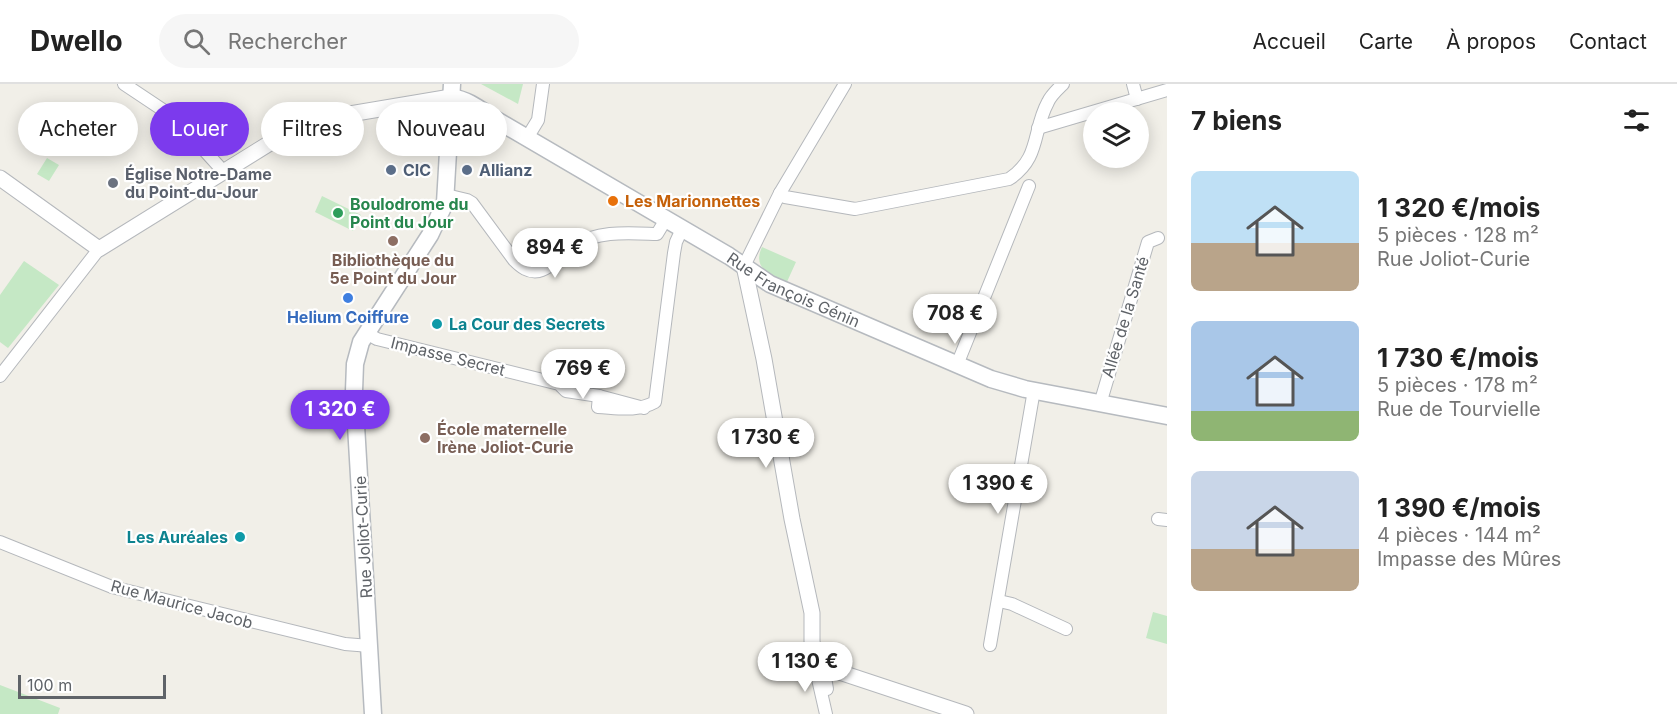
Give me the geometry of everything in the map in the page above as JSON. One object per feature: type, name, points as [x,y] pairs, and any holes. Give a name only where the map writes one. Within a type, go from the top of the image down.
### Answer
[{"type":"main road","name":"Rue François Génin","points":[[451,91],[666,219],[680,235],[744,266],[775,287],[990,378],[1034,390],[1167,416]]},
{"type":"main road","name":"Rue Joliot-Curie","points":[[374,714],[354,378],[357,352],[366,333],[441,214],[446,195],[451,91]]},
{"type":"street","points":[[124,84],[175,118],[224,172]]},
{"type":"street","points":[[527,138],[538,120],[543,84]]},
{"type":"street","points":[[828,714],[828,689],[819,665],[812,635],[811,608],[744,266],[780,194],[845,84]]},
{"type":"street","points":[[780,194],[785,197],[855,209],[1009,179],[1022,171],[1033,150],[1048,100],[1063,84]]},
{"type":"street","points":[[1133,84],[1137,99]]},
{"type":"street","points":[[1038,128],[1167,90]]},
{"type":"street","points":[[0,375],[99,249],[282,134],[308,122],[451,91]]},
{"type":"street","points":[[0,178],[99,249]]},
{"type":"street","points":[[957,364],[1029,186]]},
{"type":"street","points":[[446,195],[472,203],[514,260],[527,270],[540,271],[573,246],[598,236],[612,233],[680,235]]},
{"type":"street","points":[[657,234],[666,219]]},
{"type":"street","name":"Impasse Secret","points":[[366,333],[376,339],[559,384],[566,391],[650,405],[680,235]]},
{"type":"street","name":"Allée de la Santé","points":[[1100,404],[1148,242],[1158,238]]},
{"type":"street","points":[[990,645],[1034,390]]},
{"type":"street","name":"Rue Maurice Jacob","points":[[0,542],[112,587],[333,642],[370,646]]},
{"type":"street","points":[[999,601],[1012,604],[1066,629]]},
{"type":"street","points":[[819,665],[966,714]]},
{"type":"street","points":[[819,665],[822,701],[828,714]]},
{"type":"street","points":[[828,689],[839,678],[848,675]]},
{"type":"green space","points":[[481,84],[523,84],[518,104]]},
{"type":"green space","points":[[47,158],[59,165],[49,181],[37,174]]},
{"type":"green space","name":"Boulodrome du Point du Jour","points":[[322,196],[361,215],[353,231],[315,212]]},
{"type":"green space","points":[[762,247],[796,262],[786,284],[764,270],[759,261]]},
{"type":"green space","points":[[24,261],[59,285],[8,348],[0,342],[0,295]]},
{"type":"green space","points":[[1153,612],[1167,616],[1167,644],[1146,638]]},
{"type":"green space","points":[[0,685],[60,708],[58,714],[0,714]]},
{"type":"place","name":"CIC","points":[[391,170]]},
{"type":"place","name":"Allianz","points":[[467,170]]},
{"type":"place","name":"Église Notre-Dame du Point-du-Jour","points":[[113,183]]},
{"type":"place","name":"Les Marionnettes","points":[[613,201]]},
{"type":"place","name":"Boulodrome du Point du Jour","points":[[338,213]]},
{"type":"place","name":"Bibliothèque du 5e Point du Jour","points":[[393,241]]},
{"type":"place","name":"Helium Coiffure","points":[[348,298]]},
{"type":"place","name":"La Cour des Secrets","points":[[437,324]]},
{"type":"place","name":"École maternelle Irène Joliot-Curie","points":[[425,438]]},
{"type":"place","name":"Les Auréales","points":[[240,537]]}]
